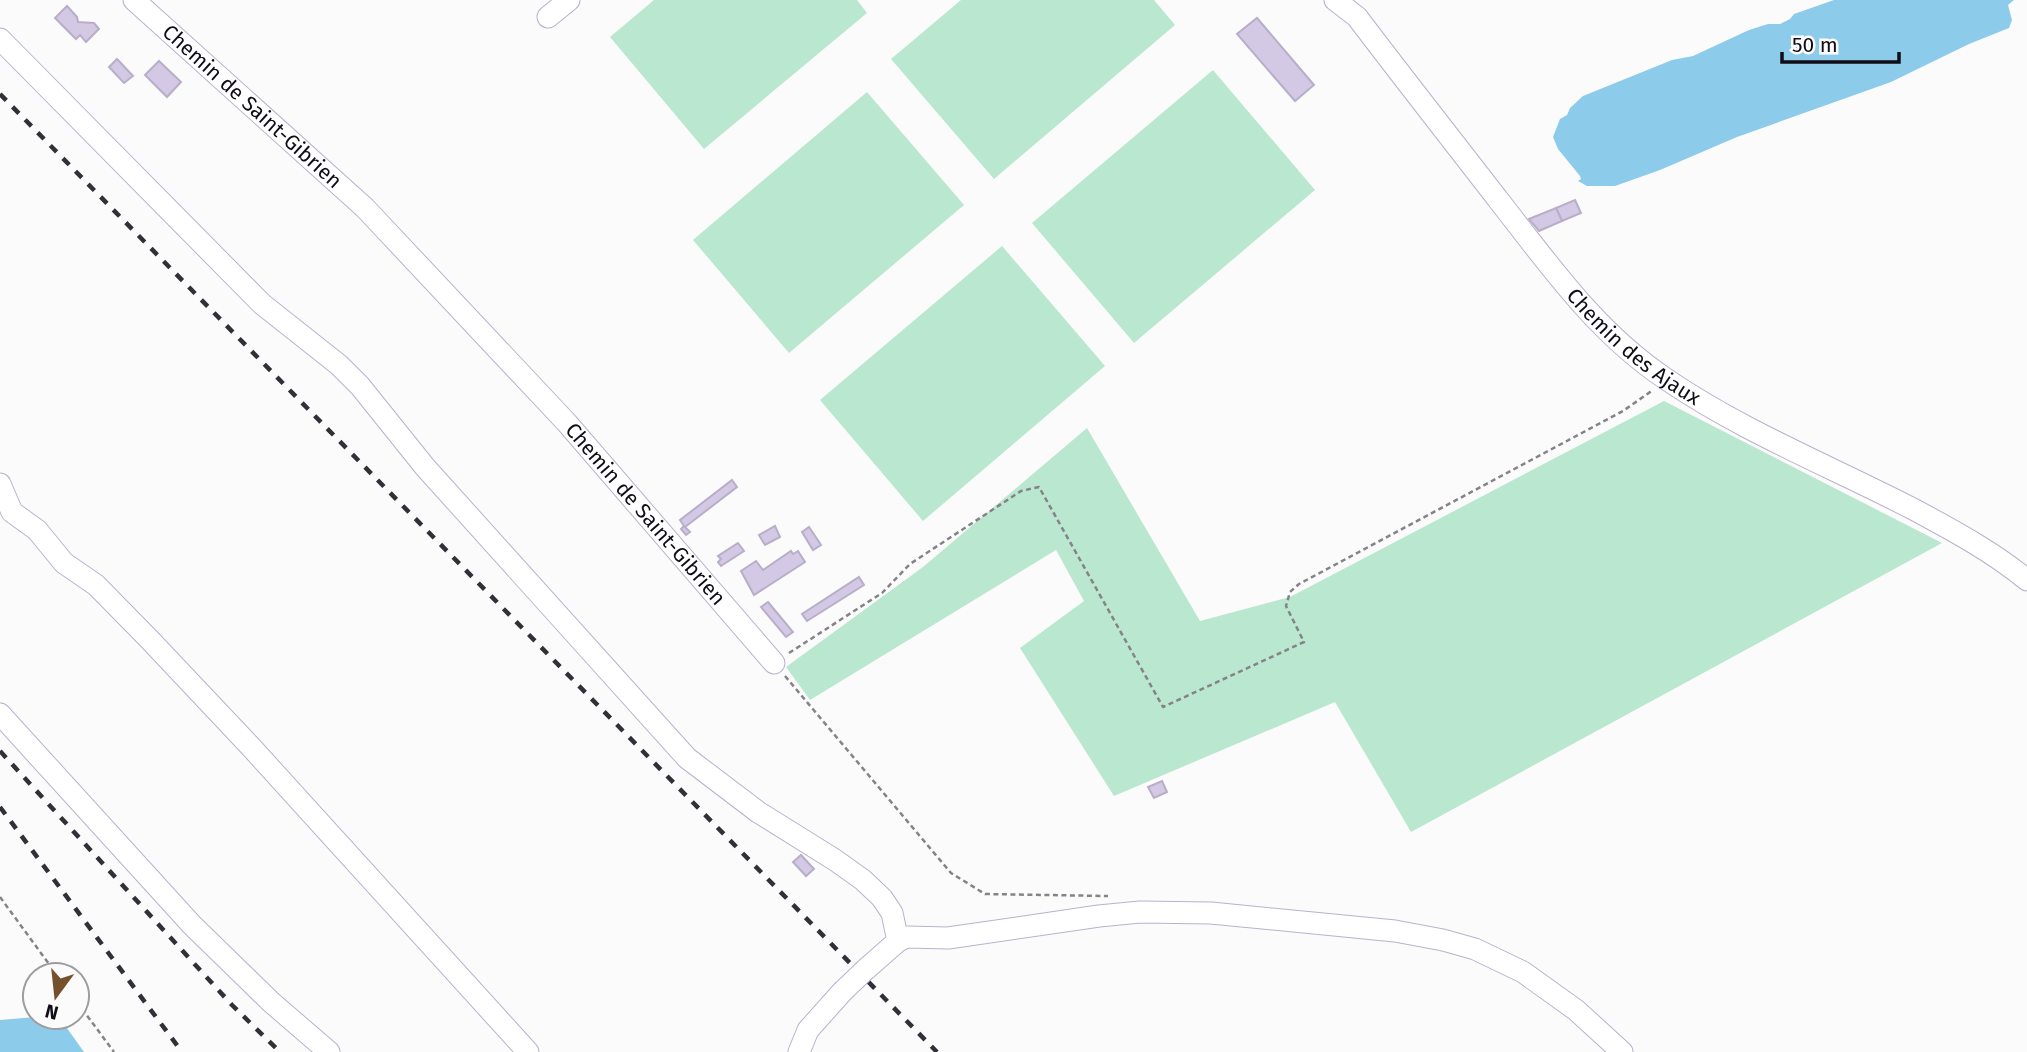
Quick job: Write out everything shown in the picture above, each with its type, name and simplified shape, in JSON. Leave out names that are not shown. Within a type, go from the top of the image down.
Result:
[{"type":"street","name":"Chemin de Saint-Gibrien","points":[[134,0],[375,218],[567,423],[774,663]]},
{"type":"street","points":[[548,17],[569,0]]},
{"type":"street","name":"Chemin des Ajaux","points":[[1335,0],[1357,17],[1560,279],[1598,324],[1668,381],[1746,425],[1941,524],[2001,560],[2027,580]]},
{"type":"street","points":[[0,39],[262,304],[339,365],[360,386],[425,467],[687,758],[758,812],[863,880],[882,898],[892,913],[898,941]]},
{"type":"street","points":[[0,484],[12,512],[37,530],[64,563],[96,585],[150,640],[528,1052]]},
{"type":"street","points":[[0,714],[192,925],[271,1002],[329,1052]]},
{"type":"street","points":[[799,1052],[808,1030],[842,992],[898,941],[907,937],[948,938],[1140,912],[1211,913],[1395,931],[1475,949],[1523,972],[1576,1010],[1622,1052]]},
{"type":"path","points":[[1114,896],[985,894],[950,873],[774,663],[882,593],[910,564],[1009,498],[1021,491],[1040,487],[1163,707],[1304,642],[1286,606],[1290,592],[1299,584],[1623,411],[1668,381]]},
{"type":"path","points":[[0,897],[47,961]]},
{"type":"path","points":[[91,1021],[114,1052]]},
{"type":"green space","points":[[654,0],[857,0],[867,13],[704,149],[610,37]]},
{"type":"green space","points":[[961,0],[1154,0],[1175,25],[994,179],[891,59]]},
{"type":"green space","points":[[1213,70],[1315,190],[1134,343],[1032,223]]},
{"type":"green space","points":[[867,92],[964,205],[789,353],[693,240]]},
{"type":"green space","points":[[1002,246],[1105,366],[923,521],[820,400]]},
{"type":"green space","points":[[1664,401],[1942,543],[1411,832],[1335,702],[1114,796],[1020,648],[1084,601],[1056,550],[810,700],[786,667],[923,567],[1087,428],[1200,621],[1290,597]]},
{"type":"water","points":[[1834,0],[2014,0],[2008,5],[2012,20],[2009,28],[1891,82],[1737,137],[1615,186],[1587,186],[1578,181],[1580,176],[1558,149],[1553,137],[1560,119],[1567,115],[1570,108],[1583,96],[1672,60],[1693,56],[1749,30],[1768,24],[1780,24],[1794,14]]},
{"type":"water","points":[[21,1018],[21,1031],[69,1031],[84,1052],[0,1052],[0,1020]]},
{"type":"building","points":[[67,6],[78,22],[94,23],[99,29],[86,42],[80,35],[76,39],[55,18]]},
{"type":"building","points":[[1257,18],[1314,85],[1295,101],[1237,34]]},
{"type":"building","points":[[117,59],[133,76],[124,83],[109,67]]},
{"type":"building","points":[[159,61],[181,82],[167,97],[145,75]]},
{"type":"building","points":[[1575,200],[1581,213],[1562,221],[1556,208]]},
{"type":"building","points":[[1556,208],[1562,221],[1539,231],[1529,219]]},
{"type":"building","points":[[732,480],[737,487],[685,527],[690,532],[686,535],[681,529],[684,526],[680,520]]},
{"type":"building","points":[[775,526],[780,537],[765,545],[759,535]]},
{"type":"building","points":[[809,527],[821,545],[813,550],[802,532]]},
{"type":"building","points":[[738,543],[744,551],[721,566],[718,556]]},
{"type":"building","points":[[791,551],[793,554],[798,551],[805,562],[754,595],[741,571],[756,561],[763,570]]},
{"type":"building","points":[[859,577],[864,585],[807,621],[802,614]]},
{"type":"building","points":[[768,602],[793,632],[786,637],[761,607]]},
{"type":"building","points":[[1162,781],[1167,792],[1154,798],[1148,787]]},
{"type":"building","points":[[801,855],[814,869],[806,876],[793,862]]},
{"type":"railway","points":[[0,94],[937,1052]]},
{"type":"railway","points":[[0,751],[232,1005],[280,1052]]},
{"type":"railway","points":[[0,807],[182,1052]]}]
